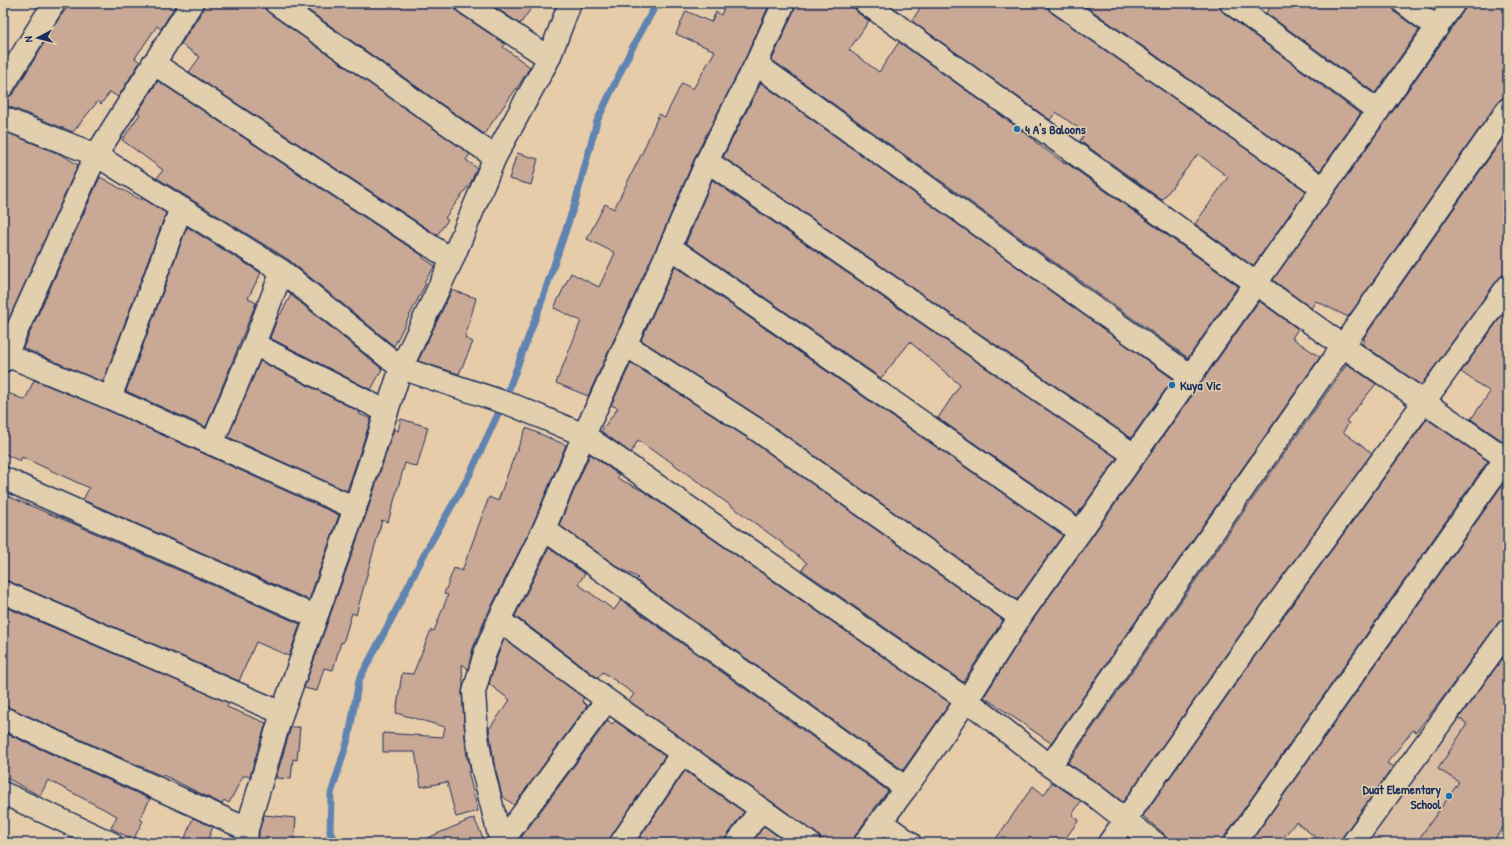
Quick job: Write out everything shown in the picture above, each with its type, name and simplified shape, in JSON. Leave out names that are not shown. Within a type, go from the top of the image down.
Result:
[{"type":"street","points":[[3,86],[54,3]]},
{"type":"street","points":[[192,3],[96,155],[4,358],[110,398],[355,508]]},
{"type":"street","points":[[276,3],[495,157]]},
{"type":"street","points":[[466,3],[549,58]]},
{"type":"street","points":[[3,718],[247,836],[282,713],[355,508],[401,368],[452,260],[495,157],[549,58],[570,3]]},
{"type":"street","points":[[501,843],[482,766],[477,736],[474,692],[485,652],[499,620],[544,529],[584,435],[670,247],[707,161],[756,64],[784,3]]},
{"type":"street","points":[[866,3],[1342,346],[1507,458],[1235,843]]},
{"type":"street","points":[[1059,3],[1323,188]]},
{"type":"street","points":[[1231,3],[1378,111]]},
{"type":"street","points":[[1404,3],[1437,28]]},
{"type":"street","points":[[865,843],[906,788],[967,700],[1020,616],[1454,3]]},
{"type":"street","points":[[153,63],[452,260]]},
{"type":"street","points":[[756,64],[1190,376]]},
{"type":"street","points":[[1050,766],[1508,109]]},
{"type":"street","points":[[3,118],[96,155],[282,270],[401,368],[515,406],[584,435],[967,700],[1050,766],[1095,796],[1155,843]]},
{"type":"street","points":[[707,161],[1134,455]]},
{"type":"street","points":[[110,398],[181,208]]},
{"type":"street","points":[[670,247],[1080,532]]},
{"type":"street","points":[[212,444],[254,344],[282,270]]},
{"type":"street","points":[[1109,843],[1252,639],[1508,286]]},
{"type":"street","points":[[254,344],[387,412]]},
{"type":"street","points":[[626,345],[756,429],[1020,616]]},
{"type":"street","points":[[3,478],[316,617]]},
{"type":"street","points":[[544,529],[906,788]]},
{"type":"street","points":[[3,592],[282,713]]},
{"type":"street","points":[[499,620],[607,700],[809,843]]},
{"type":"street","points":[[1353,843],[1508,630]]},
{"type":"street","points":[[501,843],[607,700]]},
{"type":"street","points":[[621,843],[682,753]]},
{"type":"street","points":[[3,793],[111,843]]},
{"type":"street","points":[[737,843],[761,809]]},
{"type":"street","points":[[880,821],[910,843]]},
{"type":"shaded area","points":[[1508,641],[1508,843],[1366,843]]},
{"type":"building","points":[[71,3],[177,3],[161,29],[157,26],[135,58],[140,62],[118,97],[110,92],[101,104],[98,101],[73,132],[8,106],[3,106],[3,98],[9,97],[14,93],[59,18]]},
{"type":"building","points":[[204,3],[264,3],[265,9],[269,13],[470,154],[466,160],[477,168],[471,182],[445,218],[448,220],[437,235],[189,72],[200,57],[181,44],[203,10]]},
{"type":"building","points":[[298,3],[454,3],[455,9],[459,13],[505,44],[503,47],[530,67],[484,134]]},
{"type":"building","points":[[489,3],[535,3],[520,24]]},
{"type":"building","points":[[726,3],[770,3],[745,59],[696,155],[659,242],[588,396],[556,383],[581,321],[554,308],[571,273],[599,287],[615,253],[587,239],[605,204],[614,209],[643,151],[659,114],[665,117],[682,83],[693,89],[715,51],[676,34],[686,11],[711,22],[716,12],[721,15]]},
{"type":"building","points":[[796,3],[854,3],[858,13],[869,21],[849,50],[879,72],[899,42],[1035,140],[1034,141],[1064,163],[1065,162],[1238,286],[1188,358],[772,60]]},
{"type":"building","points":[[923,3],[1047,3],[1048,9],[1052,13],[1306,191],[1253,266],[1195,224],[1228,177],[1198,154],[1162,200],[1080,141],[1085,133],[1056,112],[1050,120],[912,21]]},
{"type":"building","points":[[1081,3],[1219,3],[1220,8],[1224,13],[1360,114],[1320,171]]},
{"type":"building","points":[[1272,3],[1392,3],[1396,13],[1419,30],[1375,93],[1266,13]]},
{"type":"building","points":[[1466,3],[1508,3],[1508,97],[1502,98],[1498,102],[1348,317],[1316,301],[1311,308],[1273,280],[1447,35],[1464,10]]},
{"type":"building","points":[[158,81],[423,256],[422,257],[435,266],[424,282],[426,283],[394,346],[289,260],[157,178],[163,170],[122,140],[140,114],[138,112]]},
{"type":"building","points":[[761,83],[1173,379],[1131,438],[723,157]]},
{"type":"building","points":[[3,131],[64,156],[78,165],[8,321],[3,319]]},
{"type":"building","points":[[1508,131],[1508,274],[1503,275],[1498,279],[1421,385],[1362,344],[1365,340],[1363,339]]},
{"type":"building","points":[[517,153],[538,159],[531,185],[509,179]]},
{"type":"building","points":[[100,177],[141,200],[142,198],[166,213],[103,382],[23,348]]},
{"type":"building","points":[[712,180],[1117,458],[1077,515],[938,418],[960,385],[910,342],[881,378],[686,243]]},
{"type":"building","points":[[187,227],[261,273],[248,298],[256,303],[206,427],[126,391]]},
{"type":"building","points":[[675,266],[1063,535],[1017,600],[763,419],[641,340]]},
{"type":"building","points":[[452,290],[476,298],[465,338],[473,342],[459,374],[418,361]]},
{"type":"building","points":[[291,295],[382,369],[371,390],[270,338],[279,314],[280,315]]},
{"type":"building","points":[[1259,301],[1298,329],[1292,338],[1320,357],[1051,743],[984,697],[1030,624]]},
{"type":"building","points":[[1508,307],[1508,436],[1504,442],[1471,419],[1490,392],[1461,372]]},
{"type":"building","points":[[260,361],[371,419],[347,491],[228,437]]},
{"type":"building","points":[[631,363],[749,439],[1003,620],[963,682],[802,570],[807,563],[785,545],[657,452],[656,453],[638,440],[631,453],[601,431],[618,408],[611,405]]},
{"type":"building","points":[[1347,364],[1376,384],[1346,421],[1349,423],[1343,432],[1372,453],[1242,632],[1123,802],[1068,763]]},
{"type":"building","points":[[34,380],[105,409],[339,515],[309,600],[83,500],[89,488],[22,457],[20,461],[3,453],[3,404],[8,393],[25,400]]},
{"type":"building","points":[[401,419],[428,427],[417,467],[405,463],[388,522],[382,520],[356,615],[352,613],[343,643],[341,642],[333,670],[324,668],[317,691],[304,688],[367,512],[394,429],[398,431]]},
{"type":"building","points":[[1427,419],[1488,461],[1225,836],[1223,843],[1167,843],[1163,833],[1143,816],[1262,646]]},
{"type":"building","points":[[526,428],[566,445],[533,524],[487,615],[473,648],[468,669],[462,664],[465,737],[467,759],[468,758],[471,773],[468,771],[478,811],[456,817],[447,782],[421,787],[415,752],[383,752],[383,733],[443,737],[445,727],[396,713],[402,673],[413,674],[431,630],[434,631],[448,595],[444,594],[454,568],[462,571],[489,497],[498,501]]},
{"type":"building","points":[[590,454],[619,475],[617,478],[643,491],[950,703],[903,770],[636,580],[638,578],[618,567],[559,525]]},
{"type":"building","points":[[1508,477],[1508,618],[1503,619],[1498,623],[1439,703],[1416,732],[1413,730],[1387,763],[1393,767],[1343,836],[1341,843],[1323,843],[1296,822],[1279,843],[1250,843]]},
{"type":"building","points":[[7,496],[72,523],[300,624],[289,656],[256,642],[239,681],[3,580],[3,507]]},
{"type":"building","points":[[549,548],[585,574],[578,584],[614,610],[621,600],[888,791],[870,814],[852,843],[827,843],[816,833],[629,701],[634,694],[603,672],[598,678],[515,616]]},
{"type":"building","points":[[3,606],[229,703],[227,707],[266,723],[250,776],[243,776],[229,803],[224,800],[222,804],[163,775],[162,776],[3,706]]},
{"type":"building","points":[[504,639],[584,698],[582,701],[587,706],[514,805],[502,796],[494,763],[489,729],[510,700],[489,684]]},
{"type":"building","points":[[1508,651],[1508,820],[1492,843],[1416,843],[1459,782],[1438,769],[1467,724],[1459,718]]},
{"type":"building","points":[[608,720],[612,724],[615,721],[665,756],[611,836],[609,843],[517,843]]},
{"type":"building","points":[[291,727],[300,727],[297,760],[293,759],[291,779],[276,778]]},
{"type":"building","points":[[3,732],[150,799],[140,819],[143,821],[133,840],[111,828],[117,816],[48,780],[40,796],[3,776]]},
{"type":"building","points":[[685,771],[744,812],[727,836],[725,843],[636,843]]},
{"type":"building","points":[[1052,782],[1081,801],[1072,815],[1079,820],[1062,843],[993,843],[1033,786],[1044,795]]},
{"type":"building","points":[[264,815],[296,818],[294,843],[259,843],[259,831]]},
{"type":"building","points":[[193,818],[213,827],[206,843],[197,843],[185,838]]},
{"type":"building","points":[[474,818],[483,838],[470,843],[416,843]]},
{"type":"building","points":[[764,826],[787,843],[752,843]]},
{"type":"waterway","points":[[338,843],[330,833],[331,794],[349,736],[359,680],[427,549],[469,476],[505,399],[540,306],[575,203],[597,121],[631,50],[657,3]]},
{"type":"place","name":"4 A's Baloons","points":[[1017,129]]},
{"type":"place","name":"Kuya Vic","points":[[1172,385]]},
{"type":"place","name":"Duat Elementary School","points":[[1449,796]]}]
